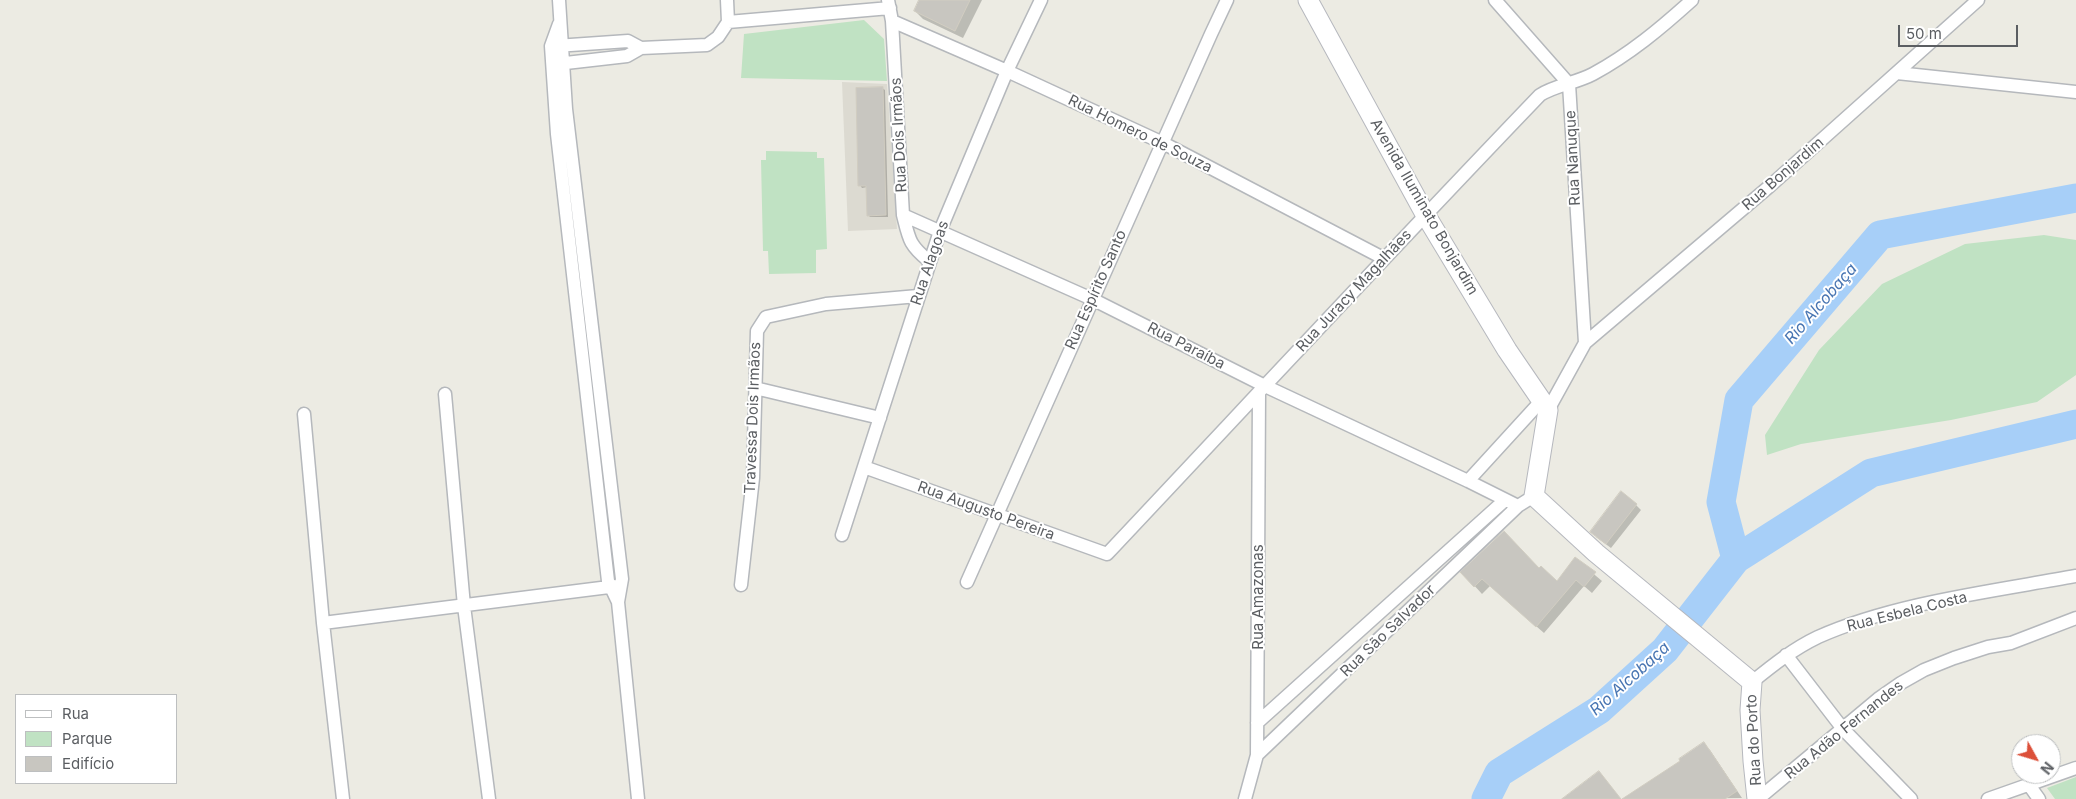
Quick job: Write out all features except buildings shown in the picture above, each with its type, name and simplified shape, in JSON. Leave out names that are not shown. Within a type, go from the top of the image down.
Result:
[{"type":"street","points":[[559,0],[561,19],[557,46],[558,64],[573,216],[590,429],[616,586],[638,799]]},
{"type":"street","points":[[558,64],[630,55],[641,48],[707,45],[718,37],[728,22],[727,0]]},
{"type":"street","name":"Rua Alagoas","points":[[842,535],[940,231],[1007,72],[1041,0]]},
{"type":"street","name":"Rua Espírito Santo","points":[[967,582],[996,513],[1227,0]]},
{"type":"street","name":"Avenida Iluminato Bonjardim","points":[[1308,0],[1425,214],[1507,350],[1545,405]]},
{"type":"street","points":[[1495,0],[1569,84]]},
{"type":"street","name":"Rua Juracy Magalhães","points":[[1107,554],[1425,214],[1540,95],[1550,89],[1569,84],[1618,60],[1654,34],[1692,0]]},
{"type":"street","name":"Rua Bonjardim","points":[[1584,343],[1696,250],[1978,0]]},
{"type":"street","points":[[728,22],[889,4]]},
{"type":"street","name":"Rua Dois Irmãos","points":[[889,4],[892,22],[903,215],[908,238],[914,250],[929,261]]},
{"type":"street","name":"Rua Homero de Souza","points":[[892,22],[1163,143],[1384,258]]},
{"type":"street","points":[[557,46],[628,41],[641,48]]},
{"type":"street","points":[[1897,73],[2076,92]]},
{"type":"street","name":"Rua Nanuque","points":[[1569,84],[1584,343]]},
{"type":"street","name":"Rua Paraíba","points":[[903,215],[1092,299],[1262,390],[1468,481],[1505,500],[1526,501]]},
{"type":"street","points":[[573,216],[604,426],[616,586]]},
{"type":"street","name":"Travessa Dois Irmãos","points":[[740,585],[753,478],[757,331],[760,324],[766,317],[853,300],[918,296]]},
{"type":"street","points":[[1468,481],[1545,405],[1584,343]]},
{"type":"street","points":[[755,388],[880,418]]},
{"type":"street","name":"Rua Amazonas","points":[[1245,799],[1257,755],[1262,390]]},
{"type":"street","points":[[445,394],[464,606],[489,799]]},
{"type":"street","points":[[1545,405],[1526,501],[1596,553],[1752,682]]},
{"type":"street","points":[[304,414],[323,623],[343,799]]},
{"type":"street","points":[[590,429],[604,426]]},
{"type":"street","name":"Rua Augusto Pereira","points":[[864,467],[1107,554]]},
{"type":"street","name":"Rua São Salvador","points":[[1257,723],[1505,500]]},
{"type":"street","name":"Rua São Salvador","points":[[1257,755],[1526,501]]},
{"type":"street","name":"Rua Esbela Costa","points":[[1752,682],[1786,655],[1818,637],[1866,619],[1934,603],[2076,576]]},
{"type":"street","points":[[323,623],[616,586]]},
{"type":"street","name":"Rua Adão Fernandes","points":[[1758,799],[1844,730],[1878,699],[1901,683],[1924,670],[1988,647],[2011,643],[2076,618]]},
{"type":"street","points":[[1786,655],[1844,730],[1911,799]]},
{"type":"street","name":"Rua do Porto","points":[[1752,682],[1750,710],[1753,761],[1758,799]]},
{"type":"street","points":[[1988,799],[2076,768]]},
{"type":"street","points":[[2029,785],[2039,799]]},
{"type":"shaded area","points":[[842,82],[887,84],[897,229],[848,231]]},
{"type":"green space","points":[[864,20],[884,39],[887,81],[741,78],[744,34]]},
{"type":"green space","points":[[766,151],[817,152],[817,158],[824,158],[827,249],[816,250],[816,273],[769,274],[768,251],[763,251],[761,160],[766,160]]},
{"type":"green space","points":[[2044,235],[2076,240],[2076,375],[2037,402],[1951,420],[1801,444],[1767,455],[1765,435],[1819,350],[1882,284],[1965,244]]},
{"type":"green space","points":[[2076,777],[2076,799],[2055,799],[2047,788]]},
{"type":"waterway","name":"Rio Alcobaça","points":[[1486,799],[1499,773],[1599,710],[1665,650],[1736,559],[1721,502],[1739,400],[1880,235],[2076,198]]},
{"type":"waterway","name":"Rio Alcobaça","points":[[1736,559],[1871,473],[2076,424]]}]
